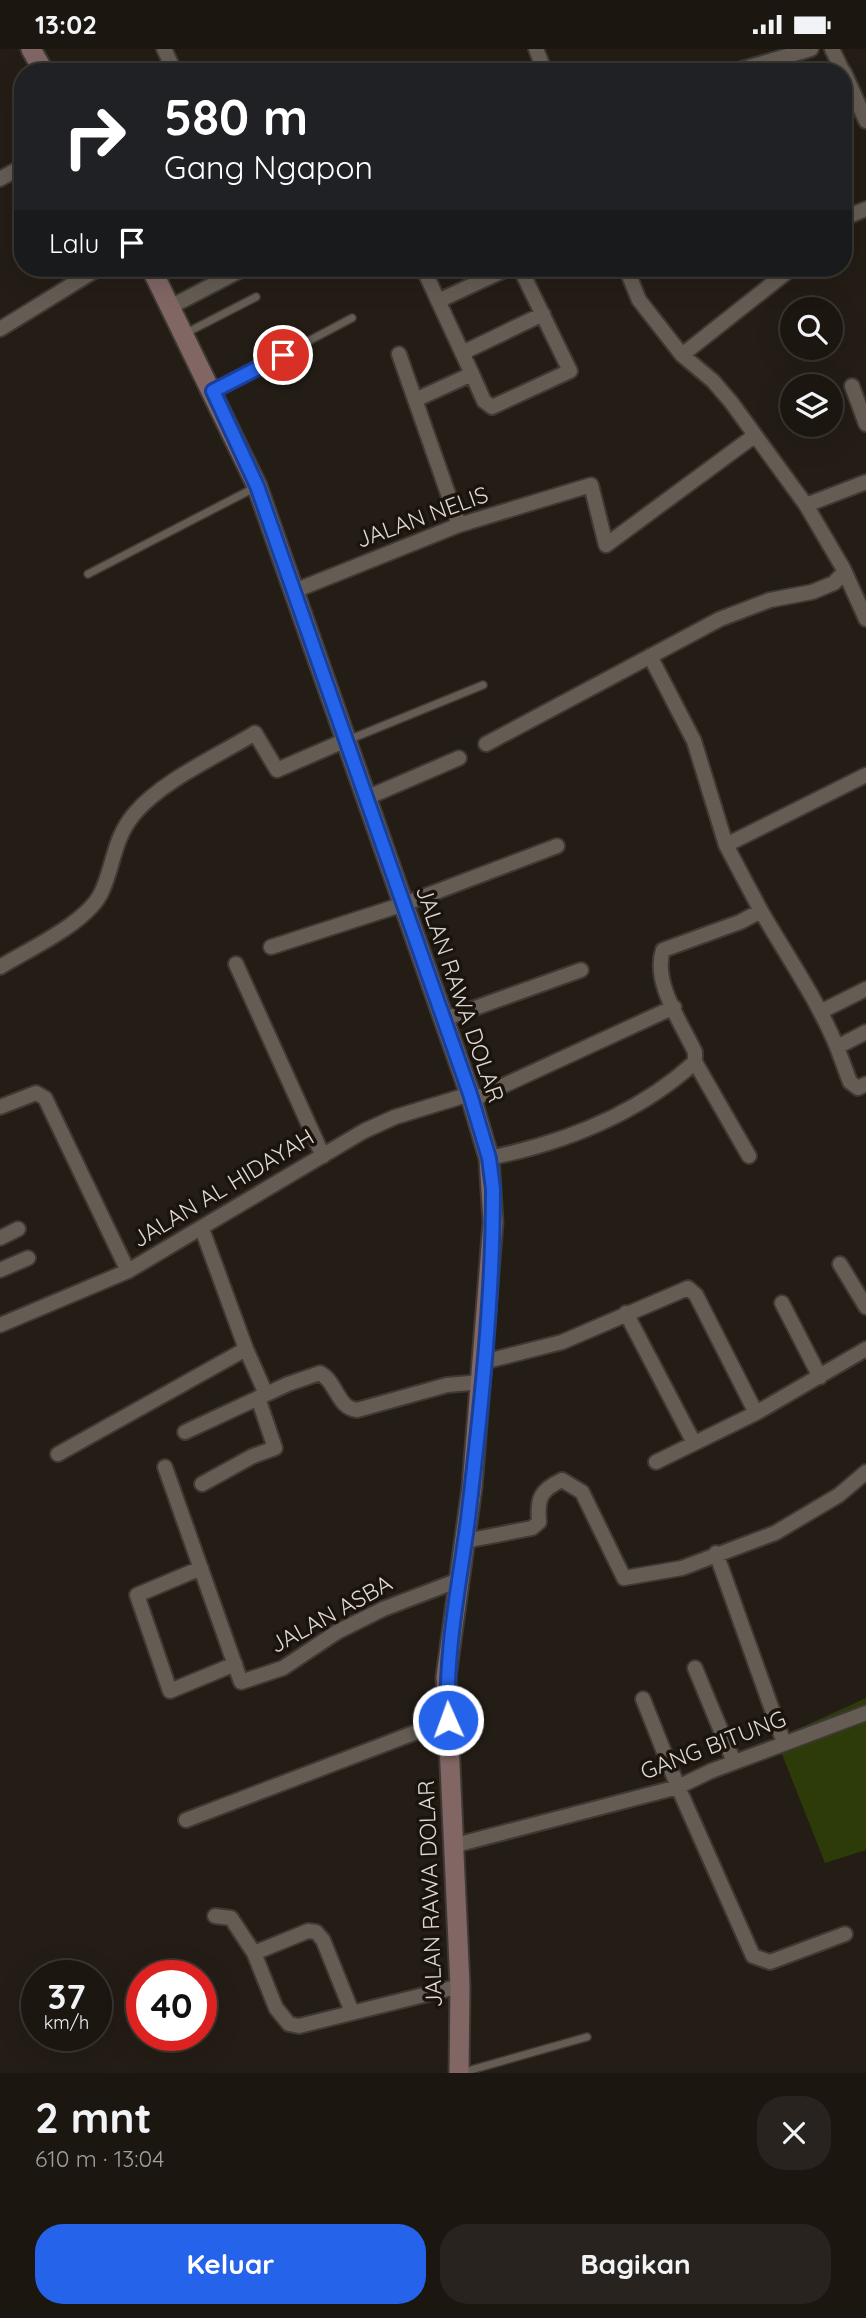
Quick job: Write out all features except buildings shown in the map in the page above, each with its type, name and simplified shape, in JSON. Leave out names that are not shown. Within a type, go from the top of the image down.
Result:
[{"type":"street","points":[[763,63],[811,49]]},
{"type":"street","points":[[852,103],[866,121]]},
{"type":"street","points":[[0,329],[84,277]]},
{"type":"street","name":"JALAN RAWA DOLAR","points":[[156,277],[186,334],[257,486],[471,1097],[489,1158],[493,1222],[482,1383],[465,1541],[446,1677],[460,1986],[459,2073]]},
{"type":"street","points":[[172,306],[228,277]]},
{"type":"street","points":[[427,277],[484,401],[492,407],[568,373],[571,369],[524,277]]},
{"type":"street","points":[[438,301],[490,277]]},
{"type":"street","points":[[630,277],[639,300],[682,355],[713,381],[806,505],[844,572],[866,619]]},
{"type":"street","points":[[682,355],[781,277]]},
{"type":"street","points":[[462,353],[543,314]]},
{"type":"street","points":[[399,354],[459,525]]},
{"type":"street","points":[[415,400],[472,374]]},
{"type":"street","points":[[852,387],[866,421]]},
{"type":"street","name":"JALAN NELIS","points":[[294,591],[459,525],[591,485],[606,545],[754,436]]},
{"type":"street","points":[[806,505],[866,482]]},
{"type":"street","points":[[486,744],[720,619],[770,600],[812,592],[834,583],[844,572]]},
{"type":"street","points":[[650,656],[694,741],[726,845],[796,972],[822,1011],[853,1085],[860,1088],[866,1084]]},
{"type":"street","points":[[0,967],[84,915],[96,904],[103,890],[116,841],[149,798],[255,733],[277,770],[346,740]]},
{"type":"street","points":[[366,798],[459,758]]},
{"type":"street","points":[[726,845],[866,775]]},
{"type":"street","points":[[271,947],[404,904],[557,846]]},
{"type":"street","points":[[749,1156],[695,1062],[695,1052],[674,1007],[659,963],[666,946],[740,922],[761,911]]},
{"type":"street","points":[[236,964],[323,1156]]},
{"type":"street","points":[[444,1019],[582,970]]},
{"type":"street","points":[[822,1011],[866,989]]},
{"type":"street","name":"JALAN AL HIDAYAH","points":[[0,1325],[128,1271],[323,1156],[395,1117],[471,1097],[674,1007]]},
{"type":"street","points":[[837,1047],[866,1032]]},
{"type":"street","points":[[489,1158],[543,1147],[598,1125],[673,1081],[695,1062]]},
{"type":"street","points":[[0,1107],[28,1094],[36,1093],[45,1098],[128,1271]]},
{"type":"street","points":[[0,1238],[18,1229]]},
{"type":"street","points":[[202,1229],[262,1396],[275,1448],[253,1456],[202,1484]]},
{"type":"street","points":[[0,1270],[28,1258]]},
{"type":"street","points":[[840,1264],[866,1307]]},
{"type":"street","points":[[483,1362],[562,1342],[691,1288],[756,1413]]},
{"type":"street","points":[[782,1303],[820,1377]]},
{"type":"street","points":[[626,1313],[693,1441]]},
{"type":"street","points":[[58,1454],[246,1349]]},
{"type":"street","points":[[656,1462],[693,1441],[756,1413],[866,1349]]},
{"type":"street","points":[[185,1432],[262,1396],[320,1373],[328,1377],[344,1404],[357,1410],[447,1385],[482,1383]]},
{"type":"street","points":[[165,1467],[201,1568],[235,1664],[170,1691],[137,1595],[201,1568]]},
{"type":"street","points":[[465,1541],[532,1528],[539,1522],[537,1502],[540,1495],[550,1485],[562,1480],[582,1492],[624,1578],[682,1568],[775,1533],[839,1495],[866,1472]]},
{"type":"street","points":[[716,1553],[783,1743]]},
{"type":"street","name":"JALAN ASBA","points":[[235,1664],[241,1682],[265,1672],[269,1674],[283,1668],[337,1632],[383,1609],[459,1580]]},
{"type":"street","points":[[695,1668],[734,1762]]},
{"type":"street","points":[[643,1699],[678,1787],[753,1955],[770,1962],[845,1934]]},
{"type":"street","name":"GANG BITUNG","points":[[452,1846],[678,1787],[734,1762],[866,1713]]},
{"type":"street","points":[[186,1820],[448,1720]]},
{"type":"street","points":[[215,1916],[231,1918],[254,1953],[276,2008],[289,2024],[299,2026],[460,1986]]},
{"type":"street","points":[[254,1953],[308,1931],[316,1932],[323,1940],[352,2012]]},
{"type":"lane","points":[[186,334],[256,297]]},
{"type":"lane","points":[[213,391],[352,318]]},
{"type":"lane","points":[[88,574],[257,486]]},
{"type":"lane","points":[[346,740],[483,685]]},
{"type":"lane","points":[[459,2073],[587,2037]]},
{"type":"green space","points":[[866,1698],[866,1850],[825,1863],[776,1739]]},
{"type":"route","points":[[283,355],[213,391],[257,486],[328,688],[470,1094],[489,1158],[493,1189],[490,1281],[472,1487],[446,1677],[448,1720]]}]
